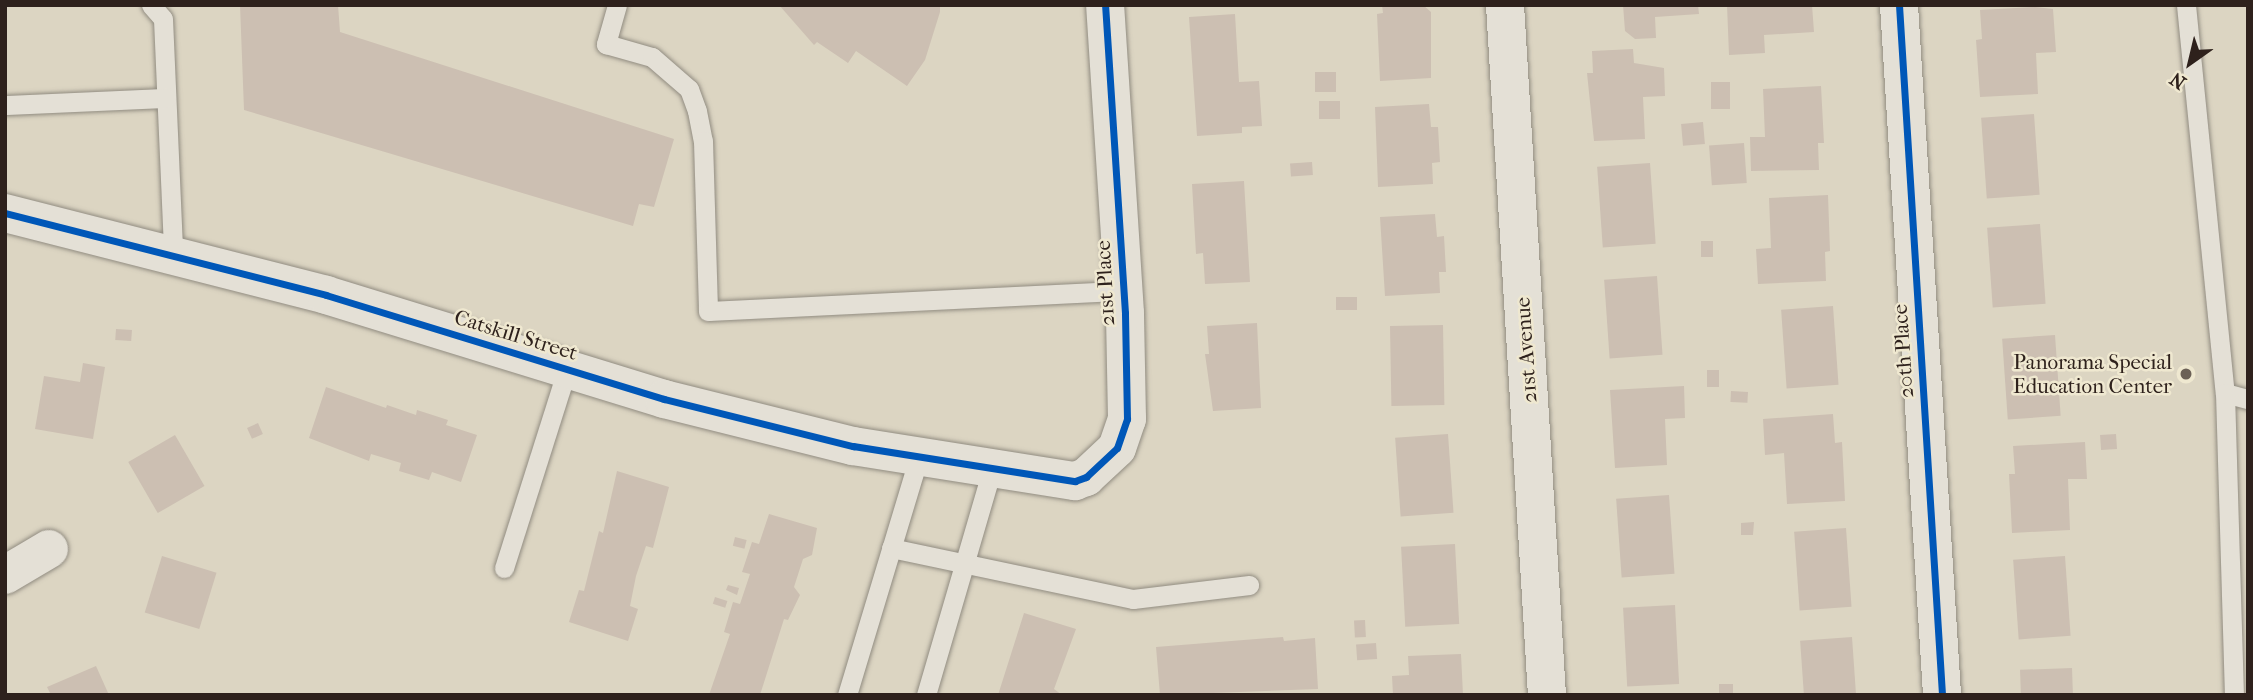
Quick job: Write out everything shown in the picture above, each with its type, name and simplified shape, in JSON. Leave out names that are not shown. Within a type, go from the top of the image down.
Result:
[{"type":"street","name":"21st Place","points":[[1006,471],[1075,481],[1096,469],[1117,448],[1127,419],[1124,291],[1105,5]]},
{"type":"street","name":"21st Avenue","points":[[1504,5],[1547,695]]},
{"type":"street","name":"20th Place","points":[[1899,5],[1942,695]]},
{"type":"street","name":"Catskill Street","points":[[5,213],[173,252],[664,399],[853,446],[1006,471]]},
{"type":"street","points":[[5,575],[49,549]]},
{"type":"lane","points":[[151,5],[163,19],[173,252]]},
{"type":"lane","points":[[617,5],[606,44],[652,57],[689,89],[697,111],[703,141],[708,311],[1124,291]]},
{"type":"lane","points":[[2186,5],[2225,393],[2239,579],[2234,695]]},
{"type":"lane","points":[[5,105],[166,98]]},
{"type":"lane","points":[[504,568],[567,369]]},
{"type":"lane","points":[[2225,393],[2248,400]]},
{"type":"lane","points":[[847,695],[919,457]]},
{"type":"lane","points":[[926,695],[964,564],[1006,471]]},
{"type":"lane","points":[[891,548],[1133,599],[1249,585]]},
{"type":"building","points":[[240,5],[338,5],[340,32],[674,139],[654,207],[639,204],[633,226],[244,110]]},
{"type":"building","points":[[779,5],[940,5],[940,12],[925,60],[907,86],[856,51],[848,63],[817,42],[814,45]]},
{"type":"building","points":[[1382,5],[1423,5],[1431,12],[1431,78],[1380,81],[1377,14],[1383,13]]},
{"type":"building","points":[[1623,5],[1698,5],[1699,14],[1655,17],[1656,38],[1635,39],[1625,31]]},
{"type":"building","points":[[1727,5],[1812,5],[1814,32],[1764,35],[1765,53],[1729,55]]},
{"type":"building","points":[[2035,7],[2053,9],[2056,52],[2036,53],[2038,94],[1980,97],[1976,40],[1982,39],[1980,10]]},
{"type":"building","points":[[1235,14],[1239,82],[1259,81],[1262,126],[1242,127],[1242,133],[1197,136],[1189,17]]},
{"type":"building","points":[[1633,49],[1634,63],[1664,68],[1665,96],[1643,97],[1645,139],[1594,141],[1587,73],[1593,73],[1592,51]]},
{"type":"building","points":[[1315,72],[1336,72],[1336,92],[1315,92]]},
{"type":"building","points":[[1711,82],[1730,82],[1730,109],[1711,109]]},
{"type":"building","points":[[1821,86],[1824,143],[1818,143],[1819,170],[1751,171],[1750,137],[1765,137],[1763,89]]},
{"type":"building","points":[[1319,101],[1340,101],[1340,119],[1319,119]]},
{"type":"building","points":[[1429,104],[1431,127],[1438,127],[1440,162],[1432,163],[1433,184],[1378,187],[1375,107]]},
{"type":"building","points":[[2034,114],[2040,195],[1987,198],[1981,118]]},
{"type":"building","points":[[1703,122],[1705,144],[1683,146],[1681,124]]},
{"type":"building","points":[[1744,143],[1747,183],[1712,185],[1709,145]]},
{"type":"building","points":[[1312,162],[1313,175],[1291,177],[1290,164]]},
{"type":"building","points":[[1650,163],[1656,244],[1603,247],[1597,167]]},
{"type":"building","points":[[1244,181],[1250,282],[1205,284],[1203,253],[1196,254],[1192,184]]},
{"type":"building","points":[[1828,195],[1830,251],[1825,252],[1826,281],[1758,284],[1756,249],[1771,248],[1769,198]]},
{"type":"building","points":[[1435,214],[1437,237],[1444,236],[1446,272],[1439,272],[1440,293],[1385,296],[1380,217]]},
{"type":"building","points":[[2040,224],[2046,304],[1993,308],[1987,228]]},
{"type":"building","points":[[1701,241],[1713,241],[1713,257],[1701,257]]},
{"type":"building","points":[[1657,276],[1663,355],[1610,359],[1604,280]]},
{"type":"building","points":[[1336,297],[1357,297],[1357,310],[1336,310]]},
{"type":"building","points":[[1833,306],[1839,385],[1787,388],[1781,310]]},
{"type":"building","points":[[1257,323],[1261,408],[1213,411],[1205,354],[1209,354],[1207,326]]},
{"type":"building","points":[[1443,325],[1444,405],[1391,406],[1390,326]]},
{"type":"building","points":[[116,329],[132,330],[131,341],[115,340]]},
{"type":"building","points":[[2055,335],[2061,416],[2008,419],[2002,339]]},
{"type":"building","points":[[83,363],[105,367],[93,439],[35,429],[44,376],[80,382]]},
{"type":"building","points":[[1707,370],[1719,370],[1719,387],[1707,387]]},
{"type":"building","points":[[1684,386],[1685,418],[1665,419],[1667,465],[1615,468],[1610,390]]},
{"type":"building","points":[[326,387],[386,408],[387,405],[416,415],[417,410],[448,420],[446,425],[477,435],[461,482],[432,472],[429,480],[399,471],[401,463],[371,454],[369,461],[309,438]]},
{"type":"building","points":[[1731,391],[1748,392],[1747,403],[1730,402]]},
{"type":"building","points":[[1833,414],[1835,443],[1842,442],[1845,501],[1787,504],[1784,453],[1765,455],[1763,419]]},
{"type":"building","points":[[258,423],[263,434],[252,439],[247,428]]},
{"type":"building","points":[[1448,434],[1454,513],[1401,517],[1395,438]]},
{"type":"building","points":[[2116,434],[2117,449],[2101,450],[2100,435]]},
{"type":"building","points":[[175,435],[204,486],[158,513],[128,462]]},
{"type":"building","points":[[2085,442],[2087,479],[2068,479],[2070,530],[2012,533],[2009,474],[2015,474],[2013,446]]},
{"type":"building","points":[[617,471],[669,487],[653,548],[646,546],[636,576],[630,606],[638,609],[628,641],[569,622],[579,590],[584,591],[599,531],[603,533]]},
{"type":"building","points":[[1669,495],[1675,574],[1622,578],[1616,499]]},
{"type":"building","points":[[769,514],[817,528],[812,555],[803,559],[794,587],[800,595],[788,620],[784,619],[760,695],[709,695],[730,634],[724,632],[733,602],[740,604],[750,574],[742,572],[752,542],[759,544]]},
{"type":"building","points":[[1754,522],[1753,535],[1741,535],[1741,523]]},
{"type":"building","points":[[1846,528],[1852,607],[1800,610],[1794,532]]},
{"type":"building","points":[[735,537],[747,540],[744,549],[733,546]]},
{"type":"building","points":[[1455,544],[1459,624],[1405,627],[1401,547]]},
{"type":"building","points":[[162,556],[217,573],[199,629],[145,612]]},
{"type":"building","points":[[2065,556],[2071,636],[2019,639],[2013,560]]},
{"type":"building","points":[[728,585],[739,588],[737,595],[726,590]]},
{"type":"building","points":[[715,597],[727,601],[725,608],[713,604]]},
{"type":"building","points":[[1675,605],[1679,684],[1627,687],[1623,608]]},
{"type":"building","points":[[1024,613],[1076,629],[1054,689],[1062,695],[998,695]]},
{"type":"building","points":[[1365,620],[1366,637],[1355,638],[1354,621]]},
{"type":"building","points":[[1283,637],[1284,641],[1315,638],[1318,689],[1160,695],[1156,647]]},
{"type":"building","points":[[1852,637],[1856,695],[1804,695],[1800,641]]},
{"type":"building","points":[[1376,643],[1377,659],[1357,660],[1356,644]]},
{"type":"building","points":[[1461,654],[1463,695],[1393,695],[1392,676],[1409,675],[1408,656]]},
{"type":"building","points":[[96,666],[109,695],[51,695],[47,687]]},
{"type":"building","points":[[2072,668],[2073,695],[2021,695],[2020,670]]},
{"type":"building","points":[[1719,684],[1733,684],[1733,695],[1719,695]]},
{"type":"cycle path","points":[[5,213],[326,295],[664,399],[853,446],[1075,481],[1086,477],[1117,448],[1127,419],[1125,313],[1105,5]]},
{"type":"cycle path","points":[[1899,5],[1942,695]]},
{"type":"place","name":"Panorama Special Education Center","points":[[2186,374]]}]
